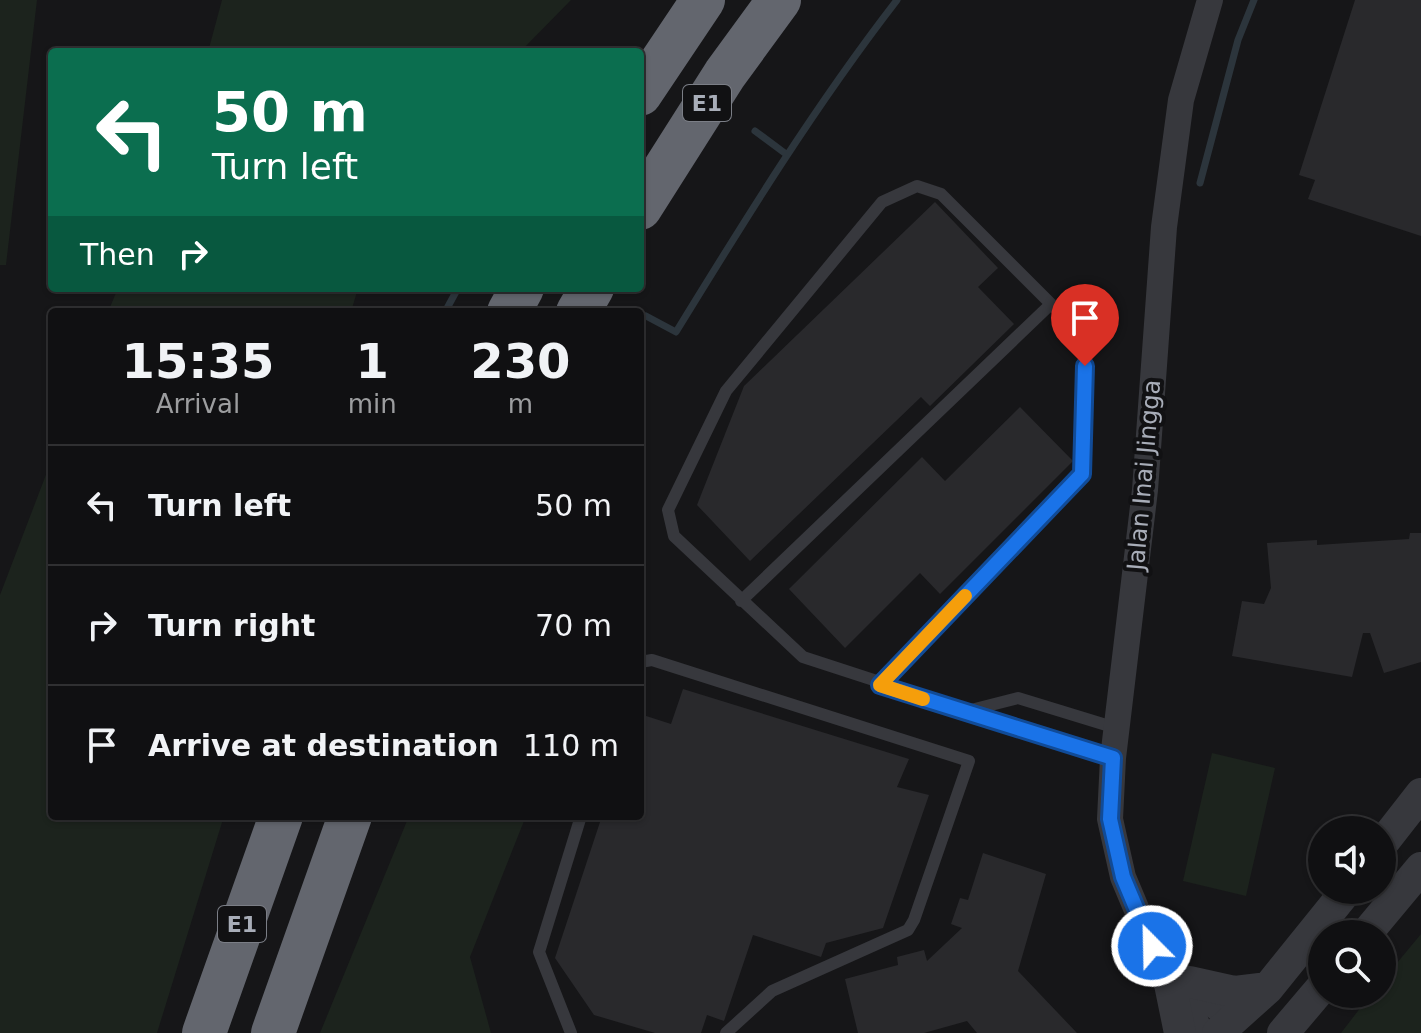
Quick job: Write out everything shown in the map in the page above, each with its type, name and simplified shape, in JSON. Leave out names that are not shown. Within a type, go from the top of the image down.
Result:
[{"type":"highway","name":"E1","points":[[644,88],[703,0]]},
{"type":"highway","name":"E1","points":[[644,202],[725,74],[779,0]]},
{"type":"highway","name":"E1","points":[[204,1033],[280,820]]},
{"type":"highway","points":[[273,1033],[349,820]]},
{"type":"street","name":"Jalan Inai Jingga","points":[[1210,0],[1181,100],[1166,213],[1145,490],[1116,728],[1110,819],[1123,877],[1152,946],[1180,983],[1230,1029]]},
{"type":"street","points":[[1396,826],[1421,794]]},
{"type":"street","points":[[1378,920],[1421,868]]},
{"type":"street","points":[[1230,1029],[1268,988],[1336,904]]},
{"type":"street","name":"Jalan Inai Jingga","points":[[1180,983],[1202,1033]]},
{"type":"street","points":[[1180,1033],[1180,983],[1235,992],[1268,988]]},
{"type":"street","points":[[1283,1033],[1308,1004]]},
{"type":"street","points":[[1301,1033],[1311,1008]]},
{"type":"lane","points":[[880,685],[1082,474],[1086,339],[941,194],[917,186],[882,202],[726,391],[668,510],[674,536],[803,657],[880,685],[1113,758]]},
{"type":"lane","points":[[741,601],[1051,304]]},
{"type":"lane","points":[[644,661],[652,660],[969,761],[908,930],[772,991],[726,1033]]},
{"type":"lane","points":[[964,712],[1018,698],[1116,728]]},
{"type":"lane","points":[[571,1033],[539,952],[580,820]]},
{"type":"shaded area","points":[[0,0],[37,0],[6,265],[0,265]]},
{"type":"shaded area","points":[[222,0],[571,0],[524,48],[209,48]]},
{"type":"shaded area","points":[[116,292],[357,292],[352,308],[110,308]]},
{"type":"shaded area","points":[[48,469],[48,820],[223,820],[157,1033],[0,1033],[0,595]]},
{"type":"shaded area","points":[[1212,753],[1275,768],[1246,896],[1183,881]]},
{"type":"shaded area","points":[[407,820],[524,820],[470,957],[491,1033],[320,1033]]},
{"type":"shaded area","points":[[1421,934],[1421,1033],[1341,1033],[1360,1008],[1396,1008],[1396,964]]},
{"type":"building","points":[[1355,0],[1421,0],[1421,236],[1308,199],[1315,180],[1299,175]]},
{"type":"building","points":[[935,202],[998,268],[978,287],[1014,324],[930,406],[921,397],[750,561],[697,505],[744,386]]},
{"type":"building","points":[[1020,407],[1073,461],[940,594],[920,573],[845,648],[789,589],[922,457],[945,481]]},
{"type":"building","points":[[1410,533],[1421,533],[1421,662],[1384,673],[1370,633],[1363,633],[1352,677],[1232,656],[1242,601],[1264,604],[1271,588],[1267,543],[1317,540],[1317,545],[1409,539]]},
{"type":"building","points":[[683,689],[909,759],[897,787],[929,795],[883,928],[826,943],[821,957],[753,935],[724,1021],[707,1015],[701,1033],[655,1033],[594,1015],[555,958],[601,820],[644,820],[644,715],[671,724]]},
{"type":"building","points":[[983,853],[1046,874],[1018,971],[1077,1033],[977,1033],[967,1021],[924,1033],[858,1033],[845,979],[898,965],[897,957],[924,950],[927,961],[962,928],[951,924],[960,898],[968,900]]},
{"type":"waterway","points":[[646,316],[676,332],[809,122],[897,0]]},
{"type":"waterway","points":[[1200,183],[1238,40],[1254,0]]},
{"type":"waterway","points":[[755,131],[786,154]]},
{"type":"waterway","points":[[447,308],[456,292]]},
{"type":"slow traffic","points":[[923,699],[880,685],[965,596]]},
{"type":"route","points":[[1085,366],[1082,474],[880,685],[1113,758],[1110,819],[1123,877],[1152,946]]}]
